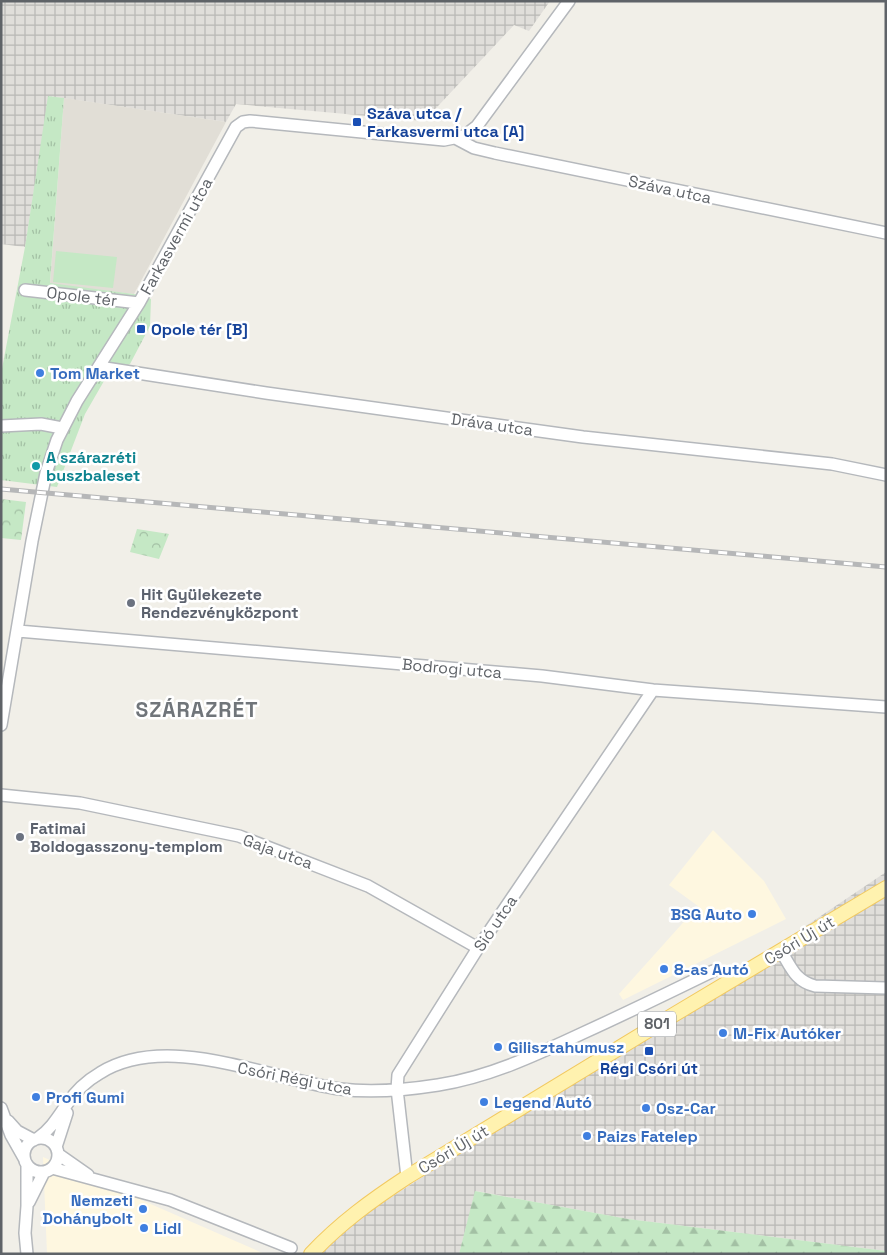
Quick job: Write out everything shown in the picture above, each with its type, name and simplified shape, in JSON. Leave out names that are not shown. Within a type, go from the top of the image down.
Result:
[{"type":"main road","name":"Csóri Új út","points":[[333,1231],[367,1203],[407,1177],[886,888]]},
{"type":"main road","name":"801","points":[[311,1254],[333,1231]]},
{"type":"main road","name":"801","points":[[320,1254],[333,1231]]},
{"type":"street","points":[[457,139],[470,133],[477,126],[569,1]]},
{"type":"street","name":"Farkasvermi utca","points":[[2,720],[32,541],[46,473],[62,428],[76,401],[139,303],[236,127],[250,120],[444,140],[457,139]]},
{"type":"street","name":"Száva utca","points":[[457,139],[474,148],[495,153],[886,233]]},
{"type":"street","name":"Opole tér","points":[[25,290],[139,303]]},
{"type":"street","name":"Dráva utca","points":[[99,367],[266,393],[583,437],[832,464],[886,475]]},
{"type":"street","points":[[1,426],[41,424],[62,428]]},
{"type":"street","name":"Bodrogi utca","points":[[18,631],[210,649],[542,676],[653,690],[886,707]]},
{"type":"street","name":"Sió utca","points":[[407,1177],[397,1089],[398,1075],[478,948],[653,690]]},
{"type":"street","name":"Gaja utca","points":[[1,795],[80,803],[247,839],[368,886],[478,948]]},
{"type":"street","points":[[781,951],[797,977],[804,983],[815,986],[886,988]]},
{"type":"street","name":"Csóri Régi utca","points":[[36,1139],[53,1125],[68,1102],[87,1082],[107,1069],[147,1057],[182,1056],[209,1060],[338,1088],[374,1091],[457,1081],[513,1064],[713,971]]},
{"type":"street","name":"Csóri Régi utca","points":[[57,1150],[66,1116],[75,1095]]},
{"type":"street","points":[[1,1108],[26,1162],[34,1171],[48,1170],[94,1179],[170,1200],[291,1248]]},
{"type":"street","points":[[6,1120],[17,1131],[36,1139],[48,1140],[57,1150],[94,1179]]},
{"type":"street","points":[[27,1254],[25,1150],[30,1142],[36,1139]]},
{"type":"street","points":[[27,1206],[48,1170],[58,1159],[57,1150]]},
{"type":"shaded area","points":[[1,1],[550,1],[529,31],[514,25],[424,121],[236,104],[226,122],[49,96],[25,247],[1,244]]},
{"type":"shaded area","points":[[64,98],[226,122],[134,294],[50,284]]},
{"type":"shaded area","points":[[713,830],[764,881],[786,919],[623,1000],[619,994],[698,906],[669,885]]},
{"type":"shaded area","points":[[886,872],[886,1251],[628,1219],[476,1191],[459,1254],[301,1254],[361,1217]]},
{"type":"shaded area","points":[[43,1157],[265,1254],[47,1254]]},
{"type":"green space","points":[[48,96],[64,98],[50,283],[134,294],[151,299],[150,326],[130,364],[108,374],[85,414],[57,487],[1,480],[1,374],[25,247]]},
{"type":"green space","points":[[56,251],[117,257],[113,288],[53,282]]},
{"type":"green space","points":[[1,499],[26,502],[21,540],[1,538]]},
{"type":"green space","points":[[137,529],[169,534],[159,559],[130,552]]},
{"type":"green space","points":[[475,1191],[628,1219],[886,1251],[886,1254],[459,1254]]},
{"type":"railway","points":[[1,489],[886,567]]},
{"type":"place","name":"Száva utca / Farkasvermi utca [A]","points":[[357,122]]},
{"type":"place","name":"Opole tér [B]","points":[[141,329]]},
{"type":"place","name":"Tom Market","points":[[40,373]]},
{"type":"place","name":"A szárazréti buszbaleset","points":[[36,466]]},
{"type":"place","name":"Hit Gyülekezete Rendezvényközpont","points":[[131,603]]},
{"type":"place","name":"Fatimai Boldogasszony-templom","points":[[20,837]]},
{"type":"place","name":"BSG Auto","points":[[752,914]]},
{"type":"place","name":"8-as Autó","points":[[664,969]]},
{"type":"place","name":"M-Fix Autóker","points":[[723,1033]]},
{"type":"place","name":"Gilisztahumusz","points":[[498,1047]]},
{"type":"place","name":"Régi Csóri út","points":[[649,1051]]},
{"type":"place","name":"Profi Gumi","points":[[36,1097]]},
{"type":"place","name":"Legend Autó","points":[[484,1102]]},
{"type":"place","name":"Osz-Car","points":[[646,1108]]},
{"type":"place","name":"Paizs Fatelep","points":[[587,1136]]},
{"type":"place","name":"Nemzeti Dohánybolt","points":[[143,1209]]},
{"type":"place","name":"Lidl","points":[[144,1228]]},
{"type":"district","name":"SZÁRAZRÉT","points":[[197,710]]}]
